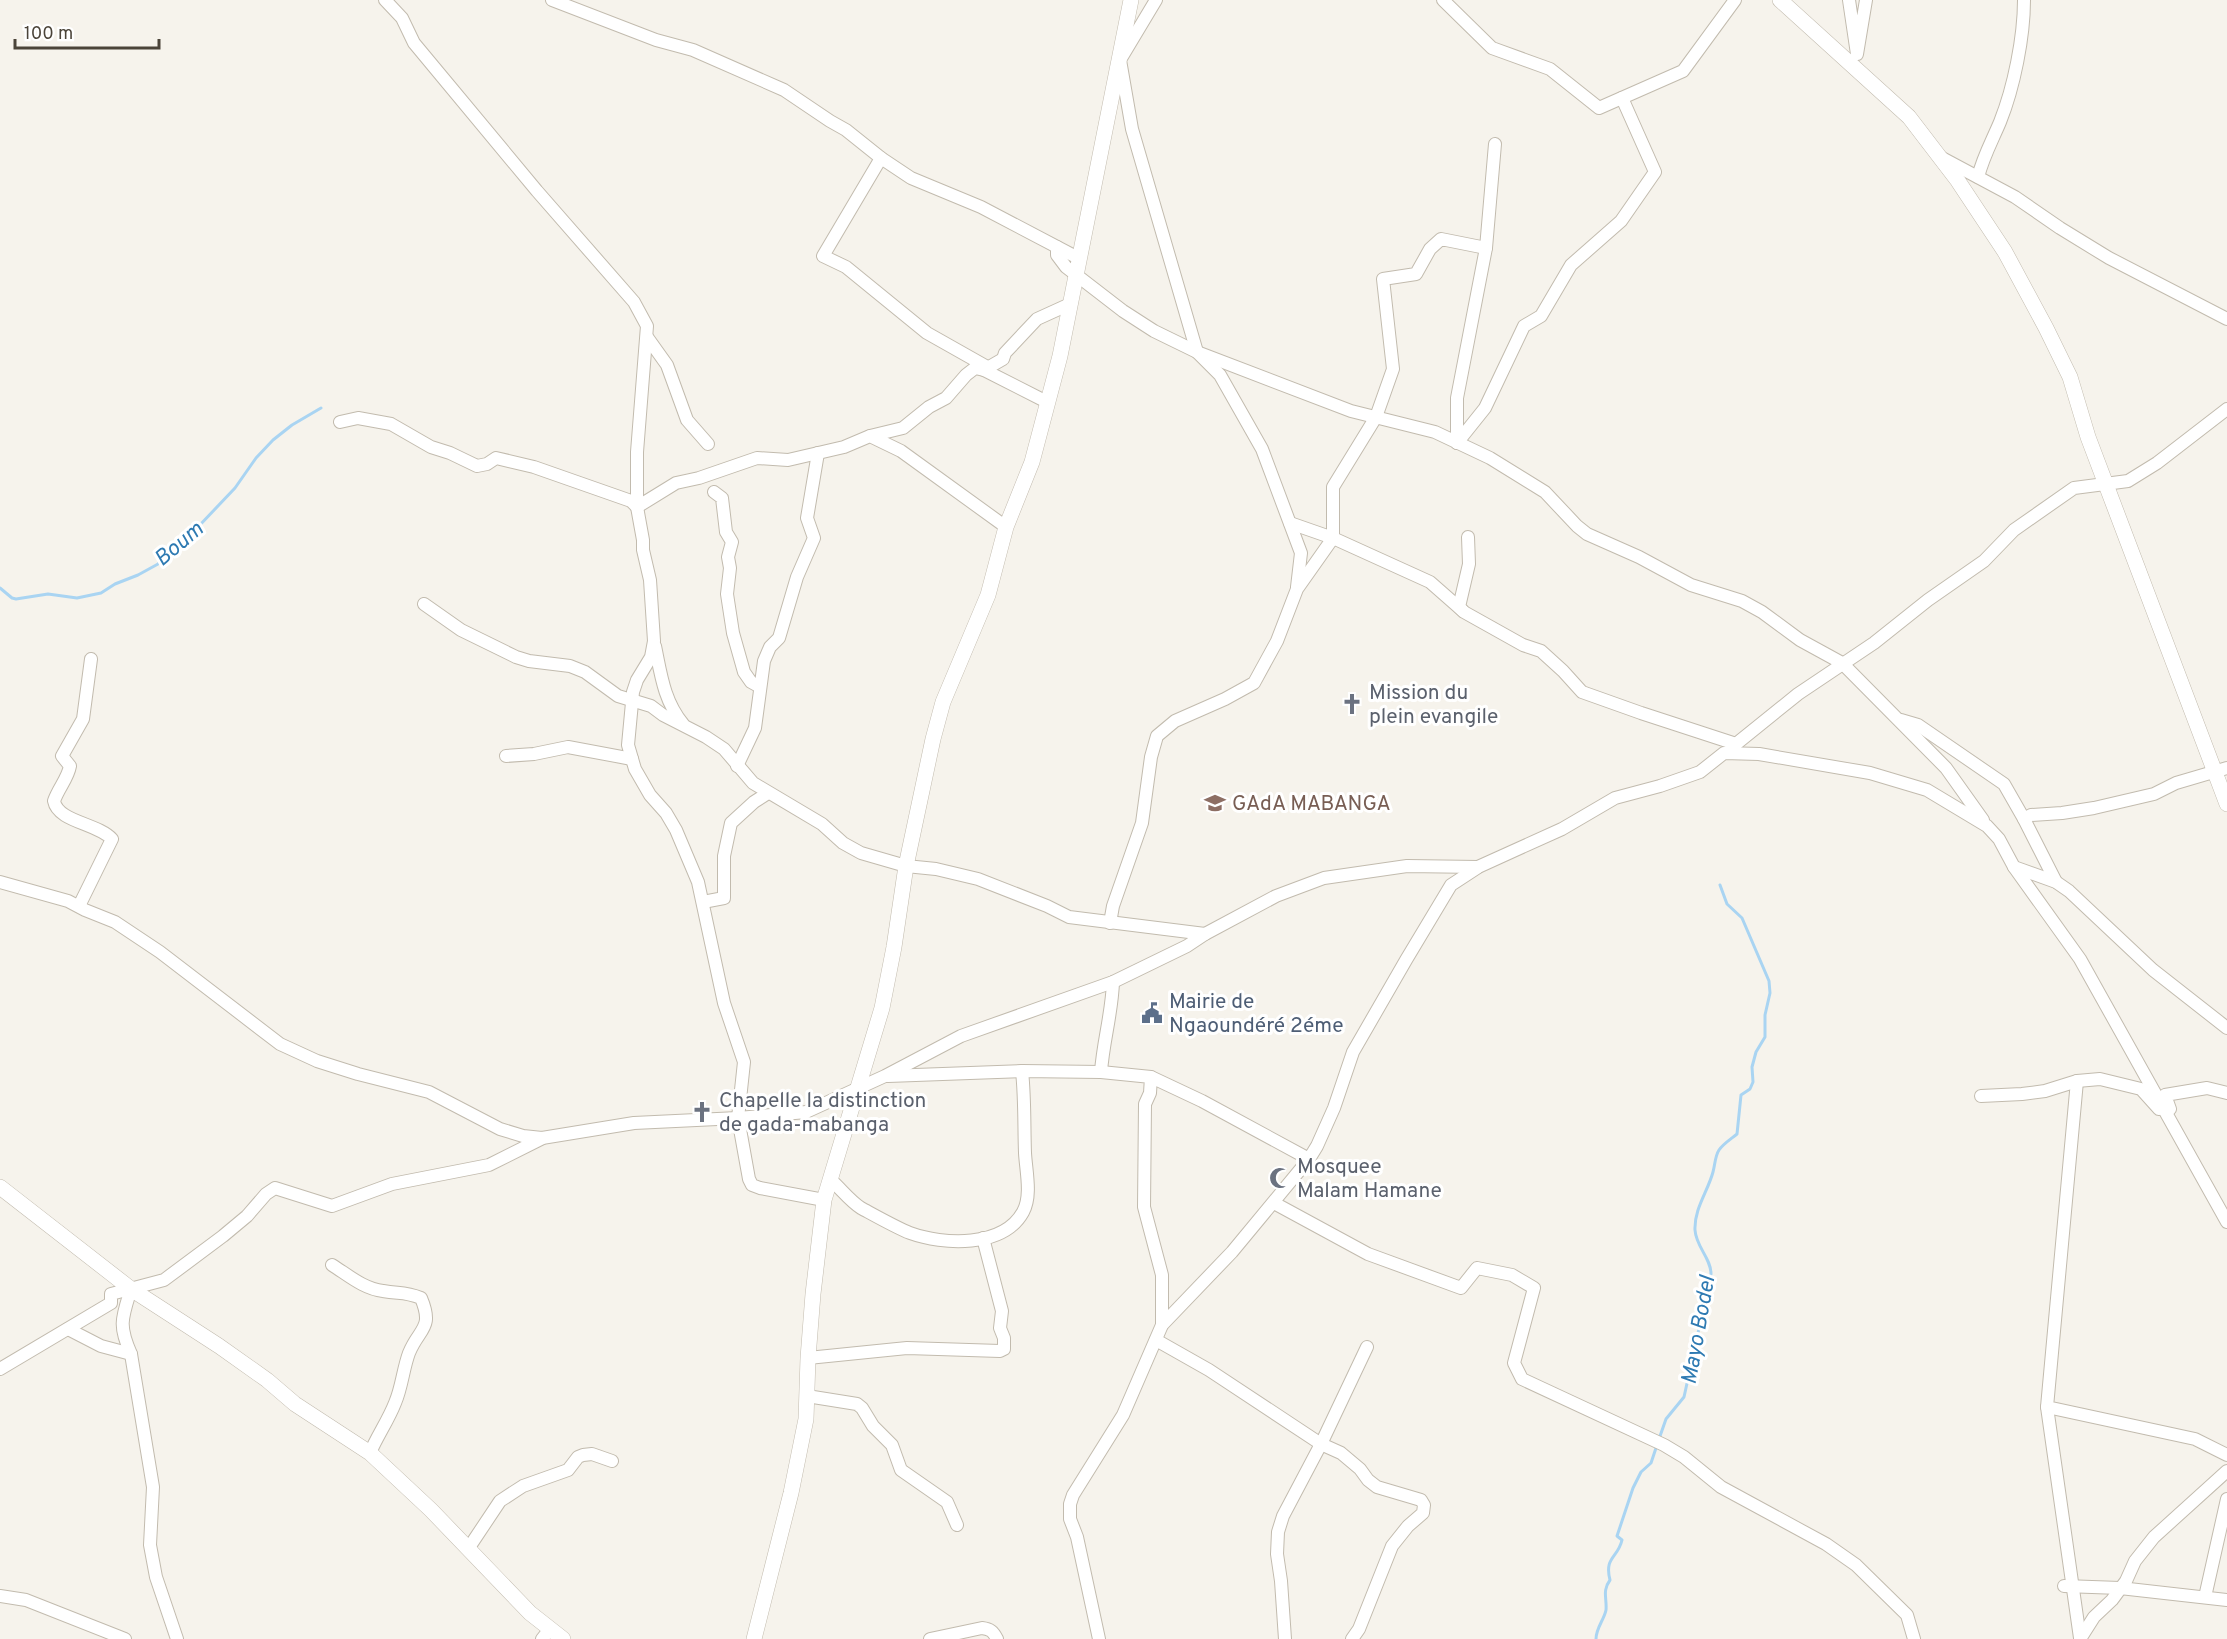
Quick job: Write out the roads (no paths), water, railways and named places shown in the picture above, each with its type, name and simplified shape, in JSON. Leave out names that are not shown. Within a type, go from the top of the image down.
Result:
[{"type":"street","points":[[385,0],[402,18],[414,43],[537,191],[634,302],[647,326],[637,452],[637,507],[650,580],[654,641],[662,683],[668,700],[684,725]]},
{"type":"street","points":[[552,0],[656,40],[693,50],[784,90],[830,122],[846,130],[911,178],[981,207],[1057,247],[1060,261],[1078,266],[1123,311],[1155,331],[1197,351],[1300,393],[1351,411],[1435,432],[1490,458],[1545,492],[1587,534],[1639,557],[1690,585],[1742,601],[1762,612],[1800,640],[1842,663],[1901,720],[1946,768],[1987,825],[2000,839],[2014,867],[2080,959],[2227,1222]]},
{"type":"street","points":[[754,1639],[791,1493],[806,1419],[808,1358],[817,1251],[824,1200],[884,998],[906,866],[943,702],[988,596],[1006,527],[1032,462],[1070,304],[1131,0]]},
{"type":"street","points":[[1156,0],[1120,60],[1132,129],[1197,351],[1220,375],[1262,449],[1301,553],[1297,589]]},
{"type":"street","points":[[1443,0],[1492,48],[1550,69],[1599,108],[1683,70],[1735,0]]},
{"type":"street","points":[[1780,0],[1909,117],[1939,156],[2005,252],[2070,377],[2088,437],[2200,735],[2221,770],[2227,804]]},
{"type":"street","points":[[1849,0],[1857,54],[1857,70]]},
{"type":"street","points":[[1857,54],[1866,0]]},
{"type":"street","points":[[1978,177],[1982,159],[2007,100],[2024,15],[2024,0]]},
{"type":"street","points":[[1457,443],[1485,408],[1524,326],[1541,316],[1571,265],[1621,221],[1655,172],[1622,98]]},
{"type":"street","points":[[1457,443],[1457,398],[1486,248],[1495,144]]},
{"type":"street","points":[[1939,156],[2015,197],[2109,258],[2227,319]]},
{"type":"street","points":[[881,158],[823,256],[846,267],[927,333],[1047,402]]},
{"type":"street","points":[[1110,922],[1113,906],[1142,823],[1151,757],[1157,736],[1175,722],[1254,683],[1277,641],[1297,589],[1333,538],[1333,487],[1376,417],[1393,369],[1383,279],[1416,274],[1430,249],[1441,239],[1486,248]]},
{"type":"street","points":[[637,507],[676,483],[699,478],[757,458],[788,459],[818,453],[903,428],[929,407],[946,398],[975,368],[986,369],[1003,359],[1005,353],[1038,319],[1070,304]]},
{"type":"street","points":[[647,337],[667,365],[687,420],[708,444]]},
{"type":"street","points":[[1162,1325],[1232,1252],[1309,1159],[1334,1108],[1353,1052],[1451,885],[1478,867],[1562,829],[1615,798],[1660,786],[1700,771],[1798,694],[1874,643],[1928,600],[1984,561],[2014,530],[2074,489],[2128,481],[2157,463],[2227,410]]},
{"type":"street","points":[[340,422],[358,418],[391,424],[431,447],[477,466],[487,464],[496,458],[518,463],[591,486],[631,501],[637,507]]},
{"type":"street","points":[[870,436],[902,451],[1006,527]]},
{"type":"street","points":[[737,766],[754,728],[764,660],[770,647],[779,638],[797,577],[813,538],[807,518],[818,453]]},
{"type":"street","points":[[714,492],[722,498],[726,532],[732,542],[728,557],[730,568],[727,594],[733,633],[744,672],[751,682],[760,687]]},
{"type":"street","points":[[1290,523],[1333,538],[1430,582],[1464,612],[1523,645],[1541,651],[1563,670],[1582,692],[1736,744]]},
{"type":"street","points":[[1464,612],[1459,607],[1469,564],[1468,537]]},
{"type":"street","points":[[424,604],[461,630],[516,657],[529,661],[570,666],[585,672],[618,696],[651,706],[724,750],[753,783],[822,824],[843,843],[861,853],[906,866],[936,869],[978,879],[1069,917],[1205,934]]},
{"type":"street","points":[[654,641],[651,657],[637,680],[628,745],[635,770],[676,830],[698,882],[724,1003],[744,1062],[738,1118],[749,1179],[752,1185],[824,1200]]},
{"type":"street","points":[[79,906],[112,839],[99,829],[58,811],[54,801],[70,766],[62,756],[83,719],[91,659]]},
{"type":"street","points":[[1901,720],[1918,725],[2004,784],[2056,882]]},
{"type":"street","points":[[506,756],[534,754],[568,747],[632,759]]},
{"type":"street","points":[[1724,753],[1760,754],[1870,773],[1927,790],[1987,825]]},
{"type":"street","points":[[2024,819],[2031,815],[2062,813],[2154,794],[2176,783],[2221,770]]},
{"type":"street","points":[[703,902],[724,898],[724,856],[731,823],[754,802],[768,793]]},
{"type":"street","points":[[0,882],[68,901],[85,910],[105,916],[138,937],[280,1044],[317,1061],[429,1092],[500,1129],[522,1136],[542,1138],[634,1123],[806,1112],[885,1076],[961,1036],[1113,982],[1186,946],[1276,896],[1324,878],[1407,866],[1478,867]]},
{"type":"street","points":[[2014,867],[2056,882],[2069,891],[2153,970],[2227,1028]]},
{"type":"street","points":[[1101,1072],[1113,982]]},
{"type":"street","points":[[885,1076],[1022,1071],[1101,1072],[1150,1077],[1202,1101],[1309,1159]]},
{"type":"street","points":[[831,1180],[860,1207],[909,1233],[939,1240],[969,1241],[994,1235],[1014,1224],[1024,1211],[1028,1188],[1022,1071]]},
{"type":"street","points":[[1099,1639],[1077,1537],[1070,1519],[1070,1504],[1085,1474],[1123,1415],[1162,1325],[1162,1275],[1144,1207],[1143,1189],[1145,1104],[1150,1093],[1150,1077]]},
{"type":"street","points":[[1981,1096],[2045,1091],[2077,1081],[2110,1080],[2140,1089],[2175,1126]]},
{"type":"street","points":[[2077,1081],[2047,1407],[2068,1586],[2080,1639]]},
{"type":"street","points":[[2175,1126],[2165,1095],[2207,1088],[2227,1093]]},
{"type":"street","points":[[0,1369],[111,1303],[111,1294],[164,1280],[223,1236],[275,1188],[332,1206],[392,1184],[489,1165],[542,1138]]},
{"type":"street","points":[[0,1187],[131,1289],[219,1346],[267,1380],[295,1404],[370,1453],[431,1510],[552,1636]]},
{"type":"street","points":[[1274,1203],[1368,1254],[1461,1288],[1477,1268],[1512,1275],[1533,1288],[1514,1364],[1522,1379],[1664,1445],[1684,1457],[1721,1487],[1826,1544],[1856,1565],[1907,1616],[1914,1639]]},
{"type":"street","points":[[808,1358],[907,1348],[964,1351],[1004,1349],[1004,1338],[1000,1328],[1002,1311],[983,1238]]},
{"type":"street","points":[[332,1265],[366,1287],[384,1292],[406,1292],[421,1298],[427,1313],[422,1333],[415,1341],[407,1359],[396,1401],[370,1453]]},
{"type":"street","points":[[131,1289],[121,1321],[123,1338],[131,1354],[153,1487],[150,1545],[156,1577],[177,1639]]},
{"type":"street","points":[[68,1329],[101,1346],[131,1354]]},
{"type":"street","points":[[1156,1340],[1209,1370],[1321,1444],[1347,1458],[1377,1487],[1420,1500],[1424,1505],[1423,1513],[1408,1526],[1392,1546],[1359,1629],[1352,1639]]},
{"type":"street","points":[[1285,1639],[1277,1554],[1278,1532],[1283,1516],[1321,1444],[1367,1347]]},
{"type":"street","points":[[807,1396],[857,1404],[862,1408],[873,1426],[892,1445],[901,1470],[947,1502],[957,1525]]},
{"type":"street","points":[[2047,1407],[2195,1439],[2227,1455]]},
{"type":"street","points":[[468,1550],[500,1501],[523,1486],[568,1470],[578,1457],[583,1455],[592,1454],[612,1461]]},
{"type":"street","points":[[2080,1639],[2094,1617],[2112,1600],[2135,1561],[2154,1538],[2227,1471]]},
{"type":"street","points":[[2205,1597],[2227,1499]]},
{"type":"street","points":[[2068,1586],[2120,1588],[2227,1600]]},
{"type":"street","points":[[0,1596],[26,1600],[125,1639]]},
{"type":"street","points":[[930,1639],[982,1628],[989,1629],[997,1639]]},
{"type":"waterway","name":"Boum","points":[[0,588],[16,599],[48,594],[77,598],[101,593],[158,564],[174,546],[183,542],[200,526],[198,527],[235,488],[256,458],[273,440],[292,425],[321,408]]},
{"type":"waterway","name":"Mayo Bodel","points":[[1659,1439],[1666,1419],[1684,1397],[1711,1274],[1709,1263],[1696,1236],[1695,1222],[1718,1152],[1737,1134],[1741,1095],[1750,1089],[1753,1082],[1752,1067],[1756,1052],[1765,1037],[1765,1015],[1770,993],[1769,981],[1742,918],[1727,904],[1720,885]]},
{"type":"waterway","name":"Mayo Bodel","points":[[1596,1639],[1606,1610],[1605,1591],[1610,1580],[1610,1562],[1622,1540],[1617,1536],[1633,1488],[1641,1472],[1651,1463],[1657,1445]]},
{"type":"place","name":"Mission du plein evangile","points":[[1352,704]]},
{"type":"place","name":"GAdA MABANGA","points":[[1215,803]]},
{"type":"place","name":"Mairie de Ngaoundéré 2éme","points":[[1152,1013]]},
{"type":"place","name":"Chapelle la distinction de gada-mabanga","points":[[702,1112]]},
{"type":"place","name":"Mosquee Malam Hamane","points":[[1280,1178]]}]
